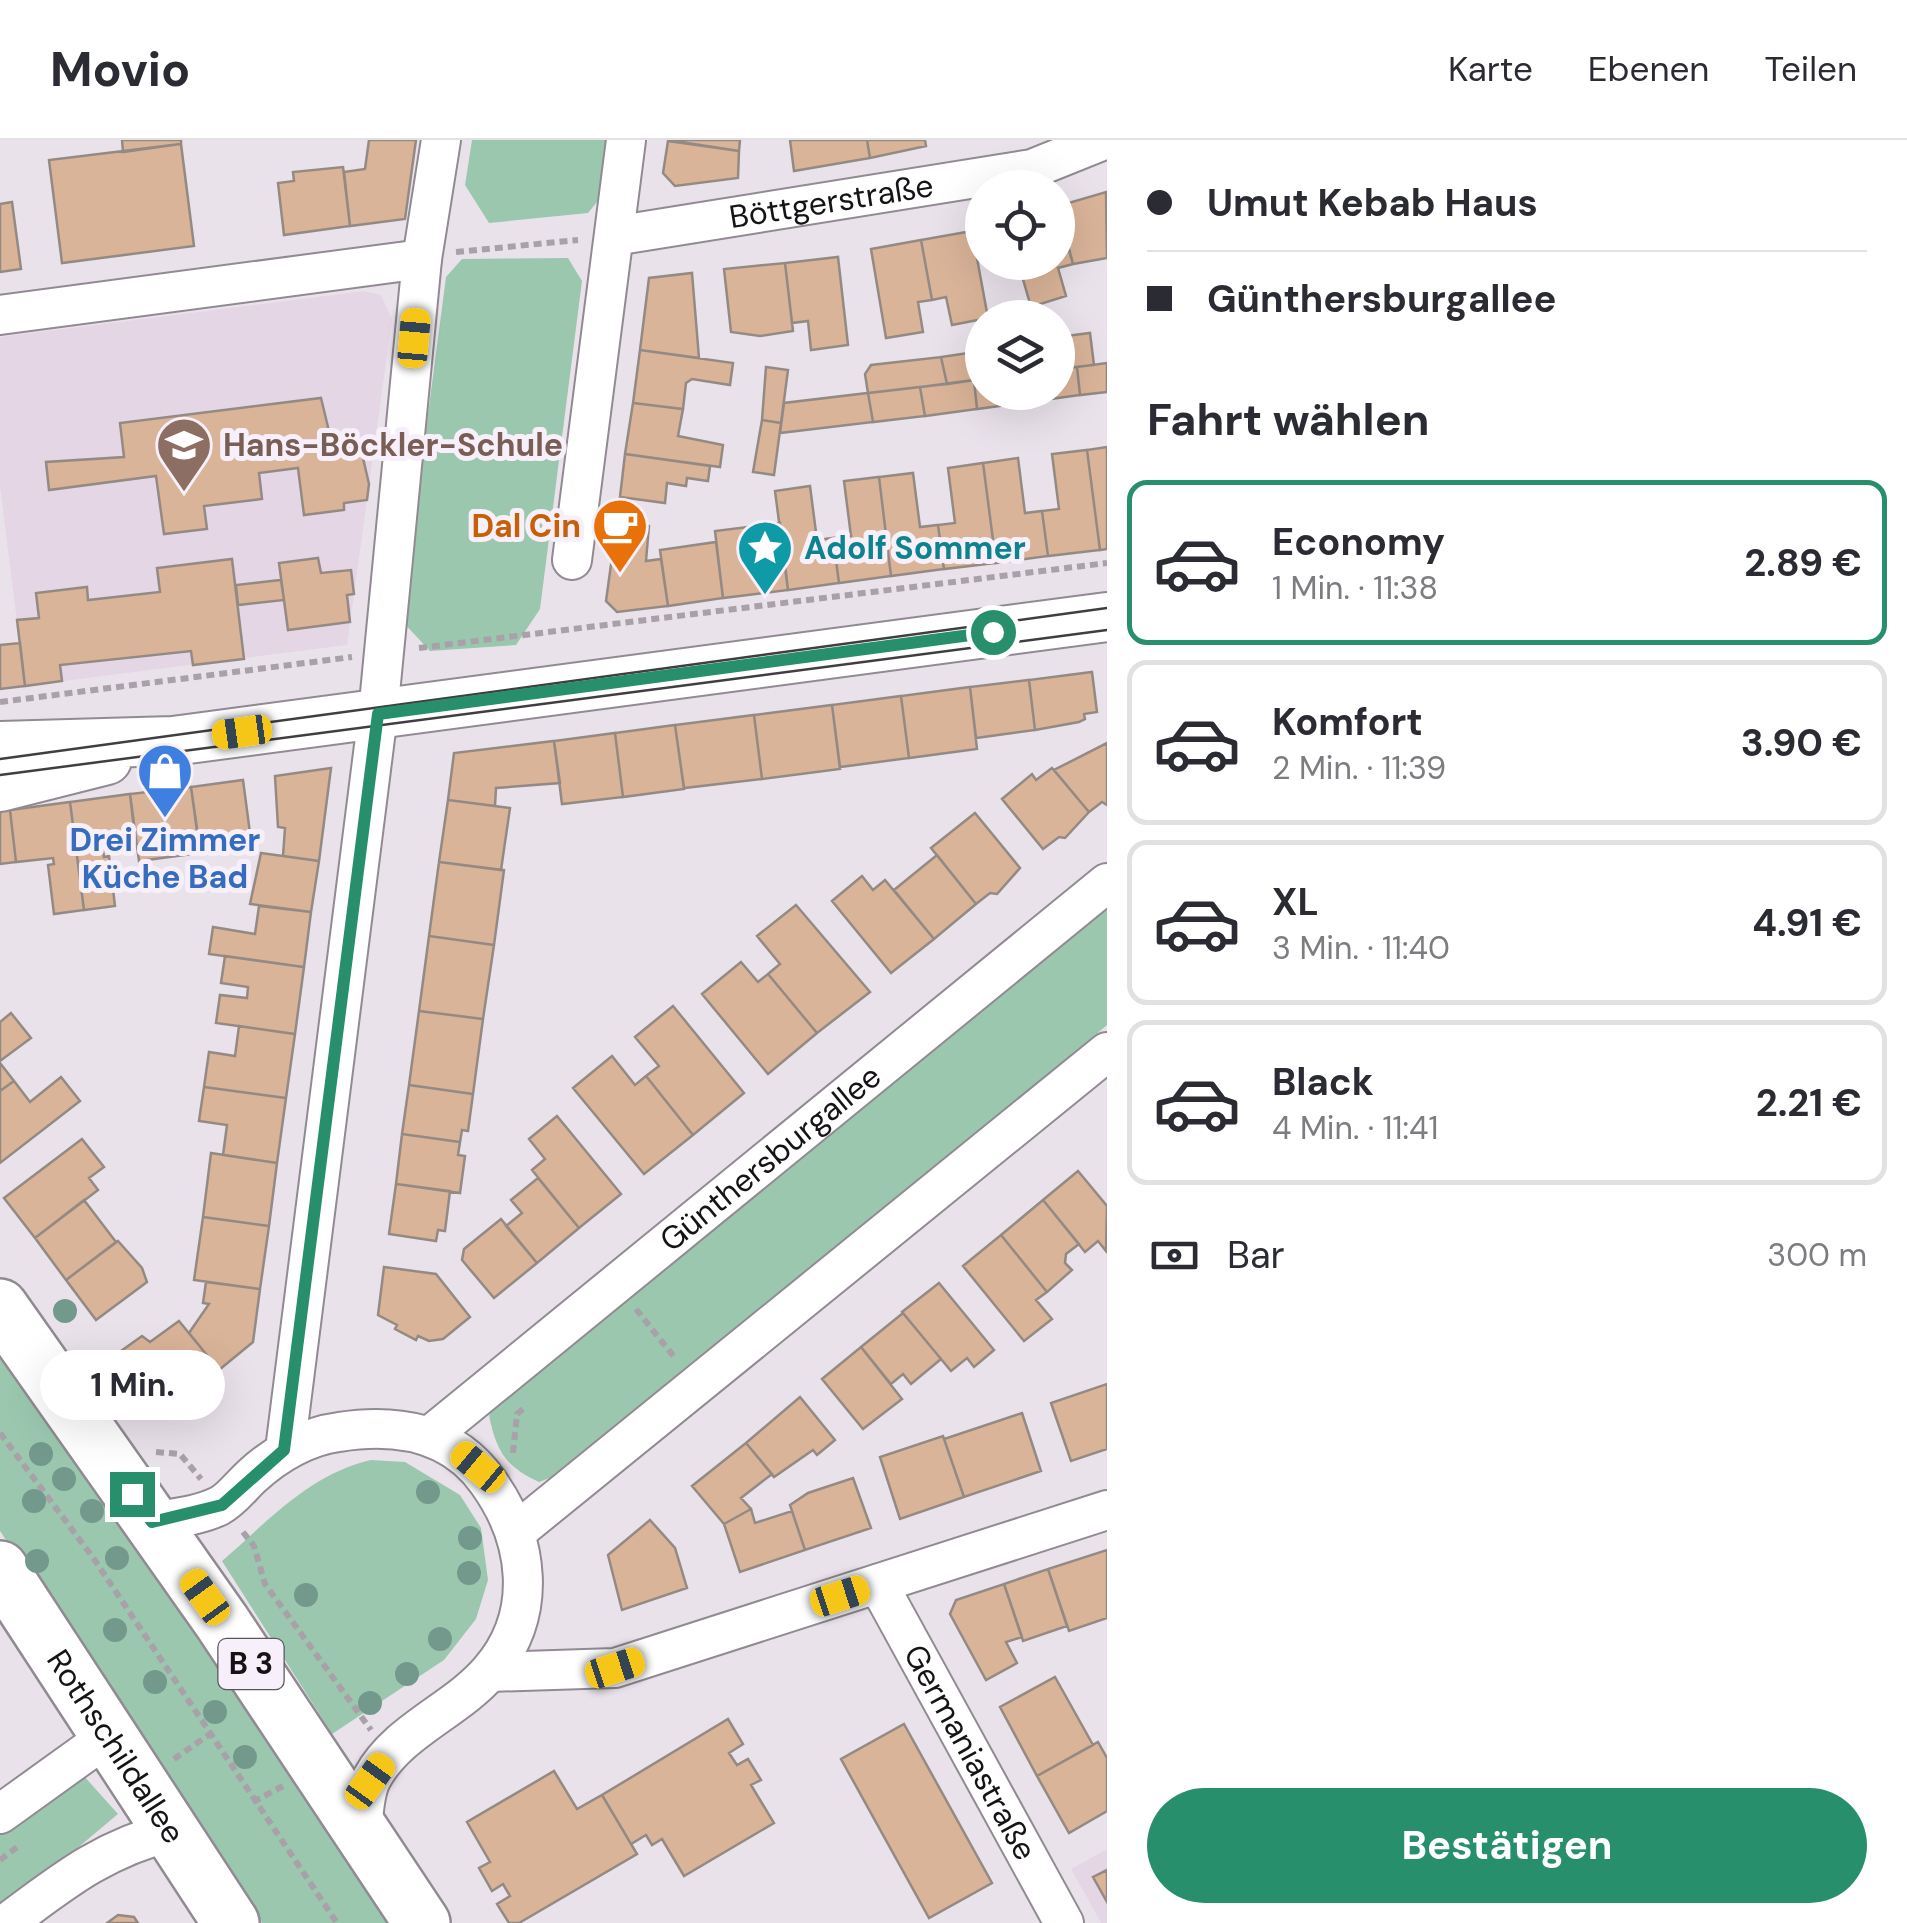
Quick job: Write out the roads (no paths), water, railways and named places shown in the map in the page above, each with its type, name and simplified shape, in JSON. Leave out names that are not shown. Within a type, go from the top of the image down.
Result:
[{"type":"main road","name":"B 3","points":[[4,1317],[152,1522],[422,1923]]},
{"type":"main road","name":"Rothschildallee","points":[[4,1580],[106,1738],[173,1830],[220,1916]]},
{"type":"street","points":[[284,1450],[378,714],[422,259],[440,140]]},
{"type":"street","points":[[572,560],[626,140]]},
{"type":"street","name":"Böttgerstraße","points":[[614,236],[1032,169],[1104,140]]},
{"type":"street","points":[[0,316],[422,259]]},
{"type":"street","points":[[0,746],[173,741],[1107,618]]},
{"type":"street","points":[[0,788],[173,741]]},
{"type":"street","name":"Günthersburgallee","points":[[432,1436],[615,1282],[1107,883]]},
{"type":"street","points":[[516,1532],[1107,1052]]},
{"type":"street","points":[[152,1522],[222,1505],[284,1450],[335,1432],[379,1428],[432,1436],[478,1467],[524,1553],[522,1596],[512,1635],[490,1672],[391,1752],[370,1781],[362,1830]]},
{"type":"street","points":[[490,1672],[615,1668],[1107,1510]]},
{"type":"street","name":"Germaniastraße","points":[[878,1584],[1064,1923]]},
{"type":"street","points":[[0,1814],[106,1738]]},
{"type":"street","points":[[7,1923],[83,1866],[128,1842],[173,1830]]},
{"type":"tram line","points":[[0,759],[1107,608]]},
{"type":"tram line","points":[[0,775],[1107,630]]},
{"type":"place","name":"Hans-Böckler-Schule","points":[[184,494]]},
{"type":"place","name":"Dal Cin","points":[[620,575]]},
{"type":"place","name":"Adolf Sommer","points":[[765,597]]},
{"type":"place","name":"Drei Zimmer Küche Bad","points":[[165,820]]}]
